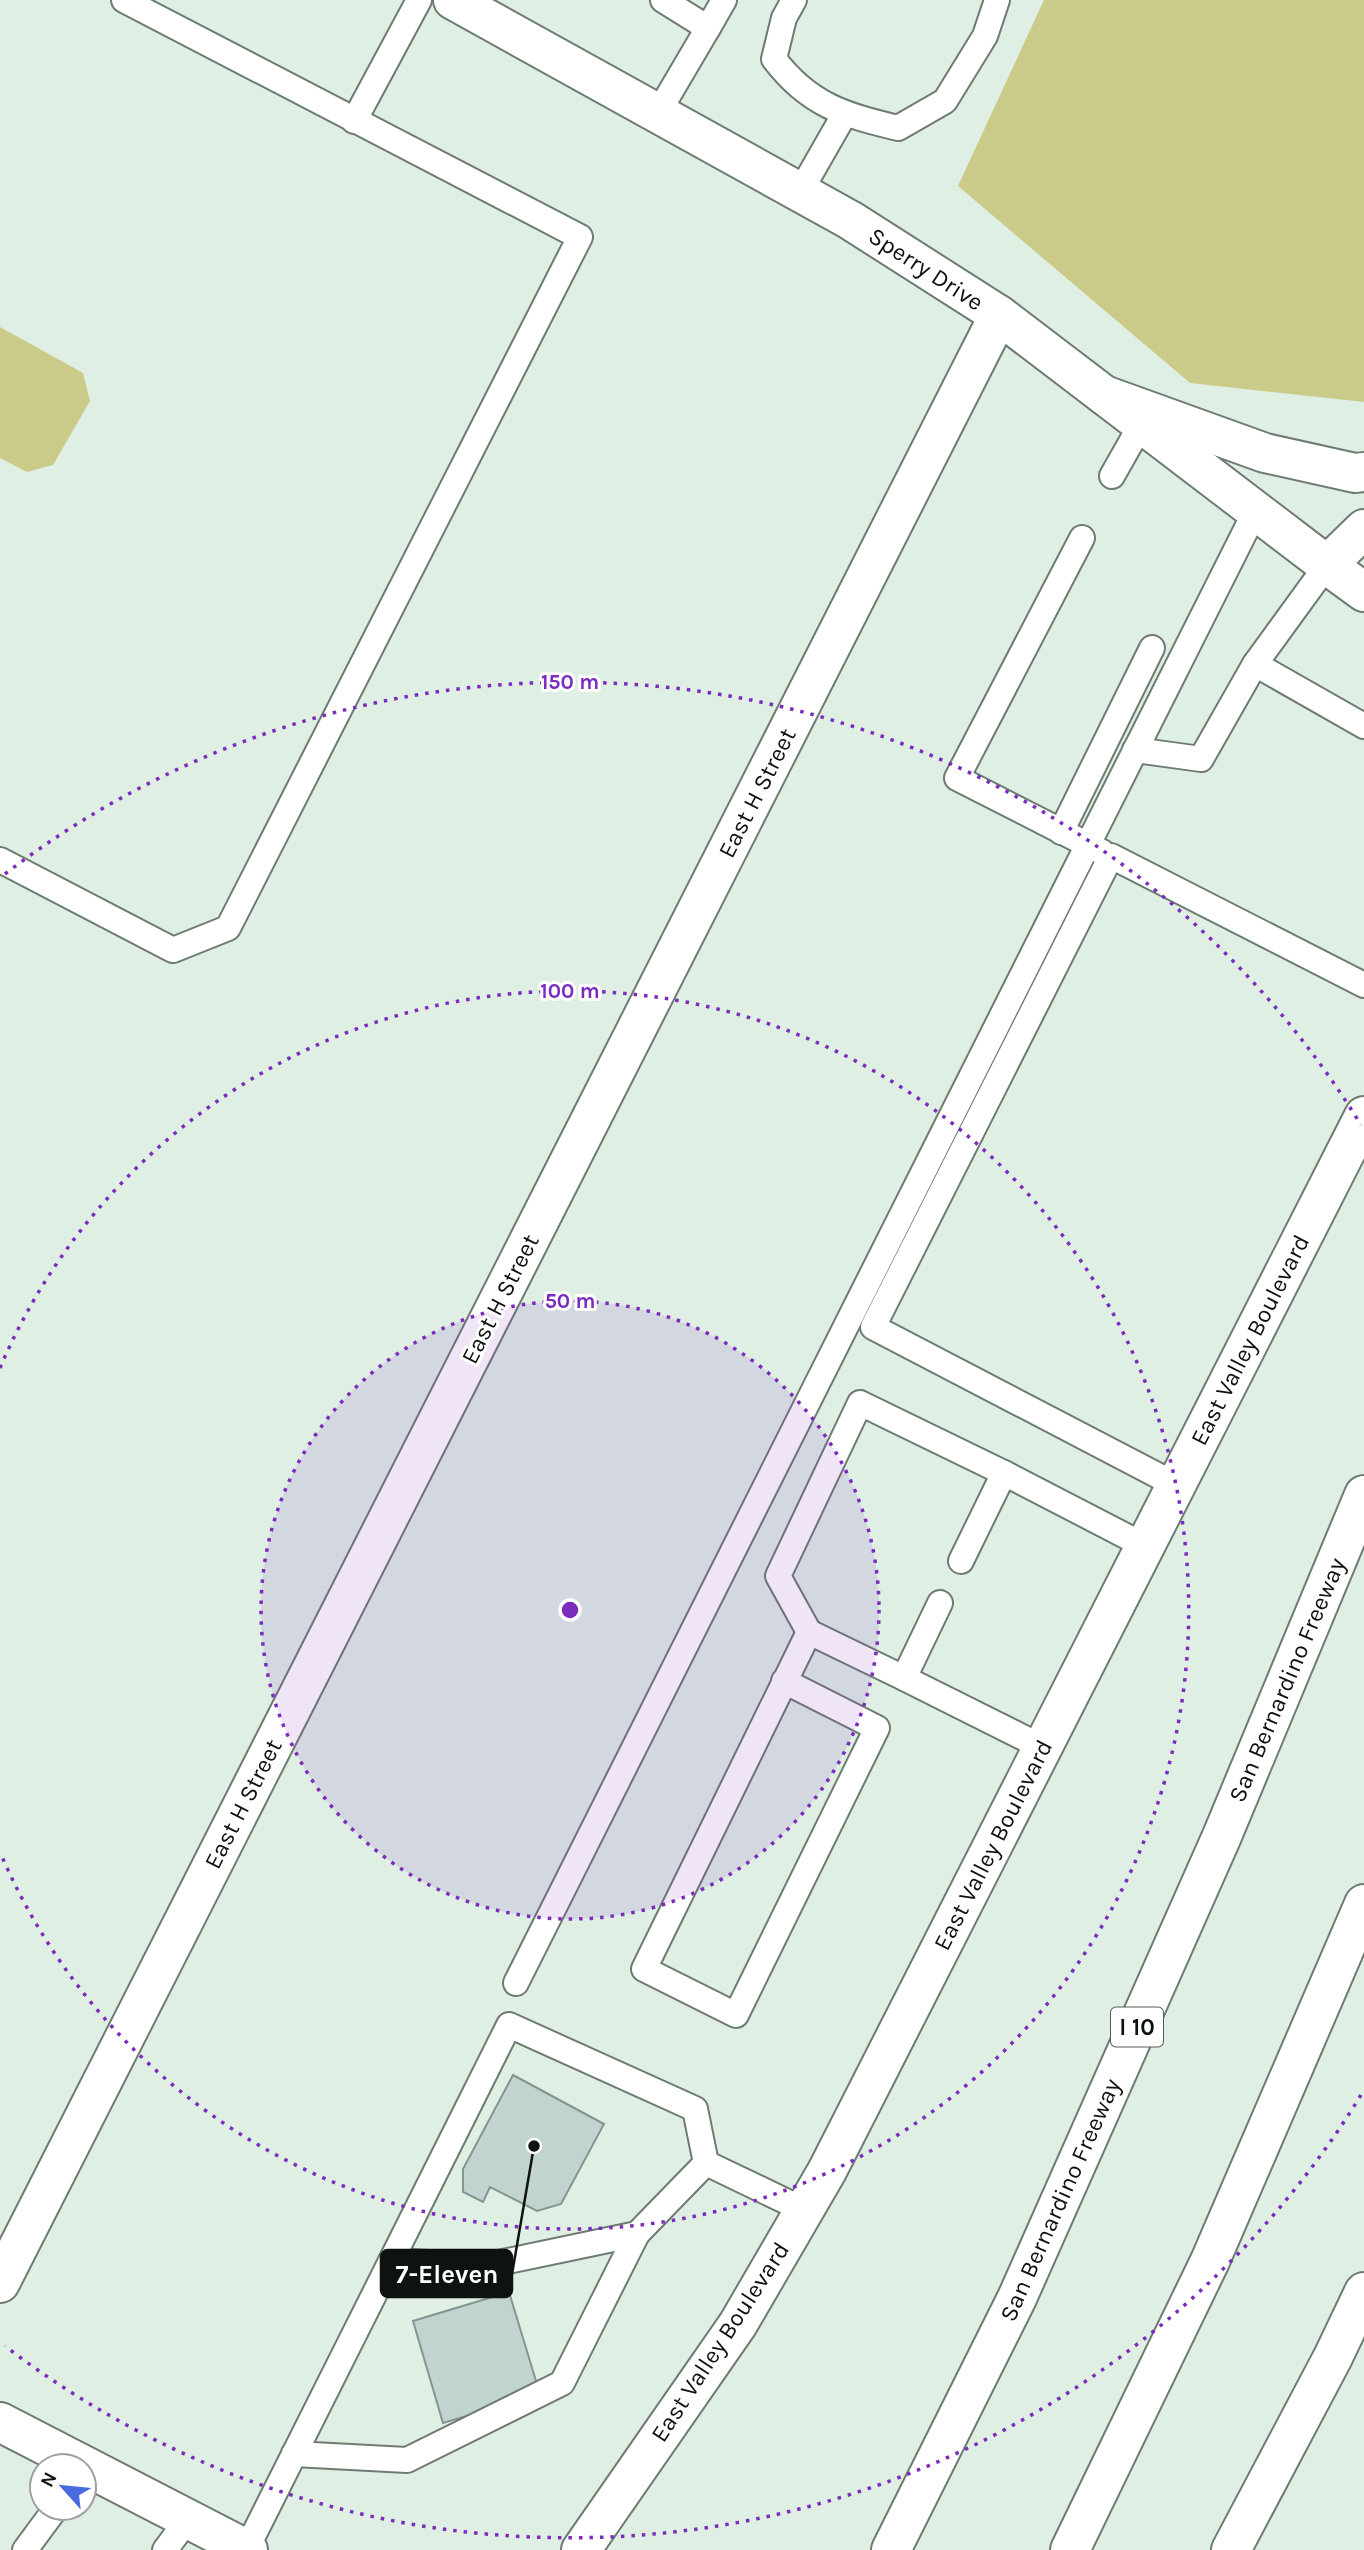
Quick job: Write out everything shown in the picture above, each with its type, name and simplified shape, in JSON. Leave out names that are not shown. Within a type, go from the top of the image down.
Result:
[{"type":"main road","name":"Sperry Drive","points":[[453,0],[850,220],[999,315],[1364,592]]},
{"type":"main road","name":"East H Street","points":[[0,2283],[999,315]]},
{"type":"main road","points":[[1104,395],[1265,453],[1355,473],[1364,472]]},
{"type":"main road","points":[[1327,565],[1364,529]]},
{"type":"main road","name":"East Valley Boulevard","points":[[580,2550],[738,2324],[827,2171],[1364,1116]]},
{"type":"main road","name":"San Bernardino Freeway","points":[[891,2550],[1017,2298],[1222,1836],[1364,1496]]},
{"type":"main road","points":[[1070,2550],[1210,2261],[1364,1904]]},
{"type":"main road","points":[[1231,2550],[1334,2357],[1364,2292]]},
{"type":"main road","points":[[0,2423],[54,2452]]},
{"type":"main road","points":[[98,2475],[247,2550]]},
{"type":"lane","points":[[0,860],[173,950],[228,928],[580,237],[124,0]]},
{"type":"lane","points":[[355,121],[419,0]]},
{"type":"lane","points":[[663,0],[708,28]]},
{"type":"lane","points":[[658,113],[724,0]]},
{"type":"lane","points":[[794,0],[784,18],[774,59],[792,82],[844,115],[898,128],[945,101],[985,36],[996,0]]},
{"type":"lane","points":[[800,192],[844,115]]},
{"type":"lane","points":[[1112,476],[1142,423]]},
{"type":"lane","points":[[516,1983],[1256,510]]},
{"type":"lane","points":[[1082,538],[957,778],[1364,985]]},
{"type":"lane","points":[[1135,750],[1201,758],[1255,664],[1327,565]]},
{"type":"lane","points":[[1060,832],[1152,649]]},
{"type":"lane","points":[[1255,664],[1364,726]]},
{"type":"lane","points":[[873,1327],[1111,856]]},
{"type":"lane","points":[[850,1317],[1176,1485]]},
{"type":"lane","points":[[1042,1748],[809,1632],[778,1576],[860,1403],[1145,1546]]},
{"type":"lane","points":[[961,1561],[1004,1474]]},
{"type":"lane","points":[[904,1678],[940,1603]]},
{"type":"lane","points":[[784,1681],[877,1728],[736,2015],[644,1969],[784,1681],[809,1632]]},
{"type":"lane","points":[[247,2550],[509,2025],[695,2109],[706,2163]]},
{"type":"lane","points":[[706,2163],[804,2210]]},
{"type":"lane","points":[[294,2454],[407,2460],[562,2384],[637,2234],[706,2163]]},
{"type":"lane","points":[[391,2261],[484,2266],[637,2234]]},
{"type":"lane","points":[[164,2550],[188,2519]]},
{"type":"lane","points":[[24,2550],[45,2522]]},
{"type":"green space","points":[[1044,0],[1364,0],[1364,402],[1190,383],[958,186]]},
{"type":"green space","points":[[0,327],[83,373],[90,401],[53,465],[27,472],[0,458]]},
{"type":"building","points":[[513,2075],[604,2124],[561,2204],[537,2211],[490,2187],[483,2202],[463,2192],[463,2169]]},
{"type":"building","points":[[509,2292],[540,2394],[443,2423],[413,2321]]},
{"type":"place","name":"7-Eleven","points":[[534,2146]]}]
